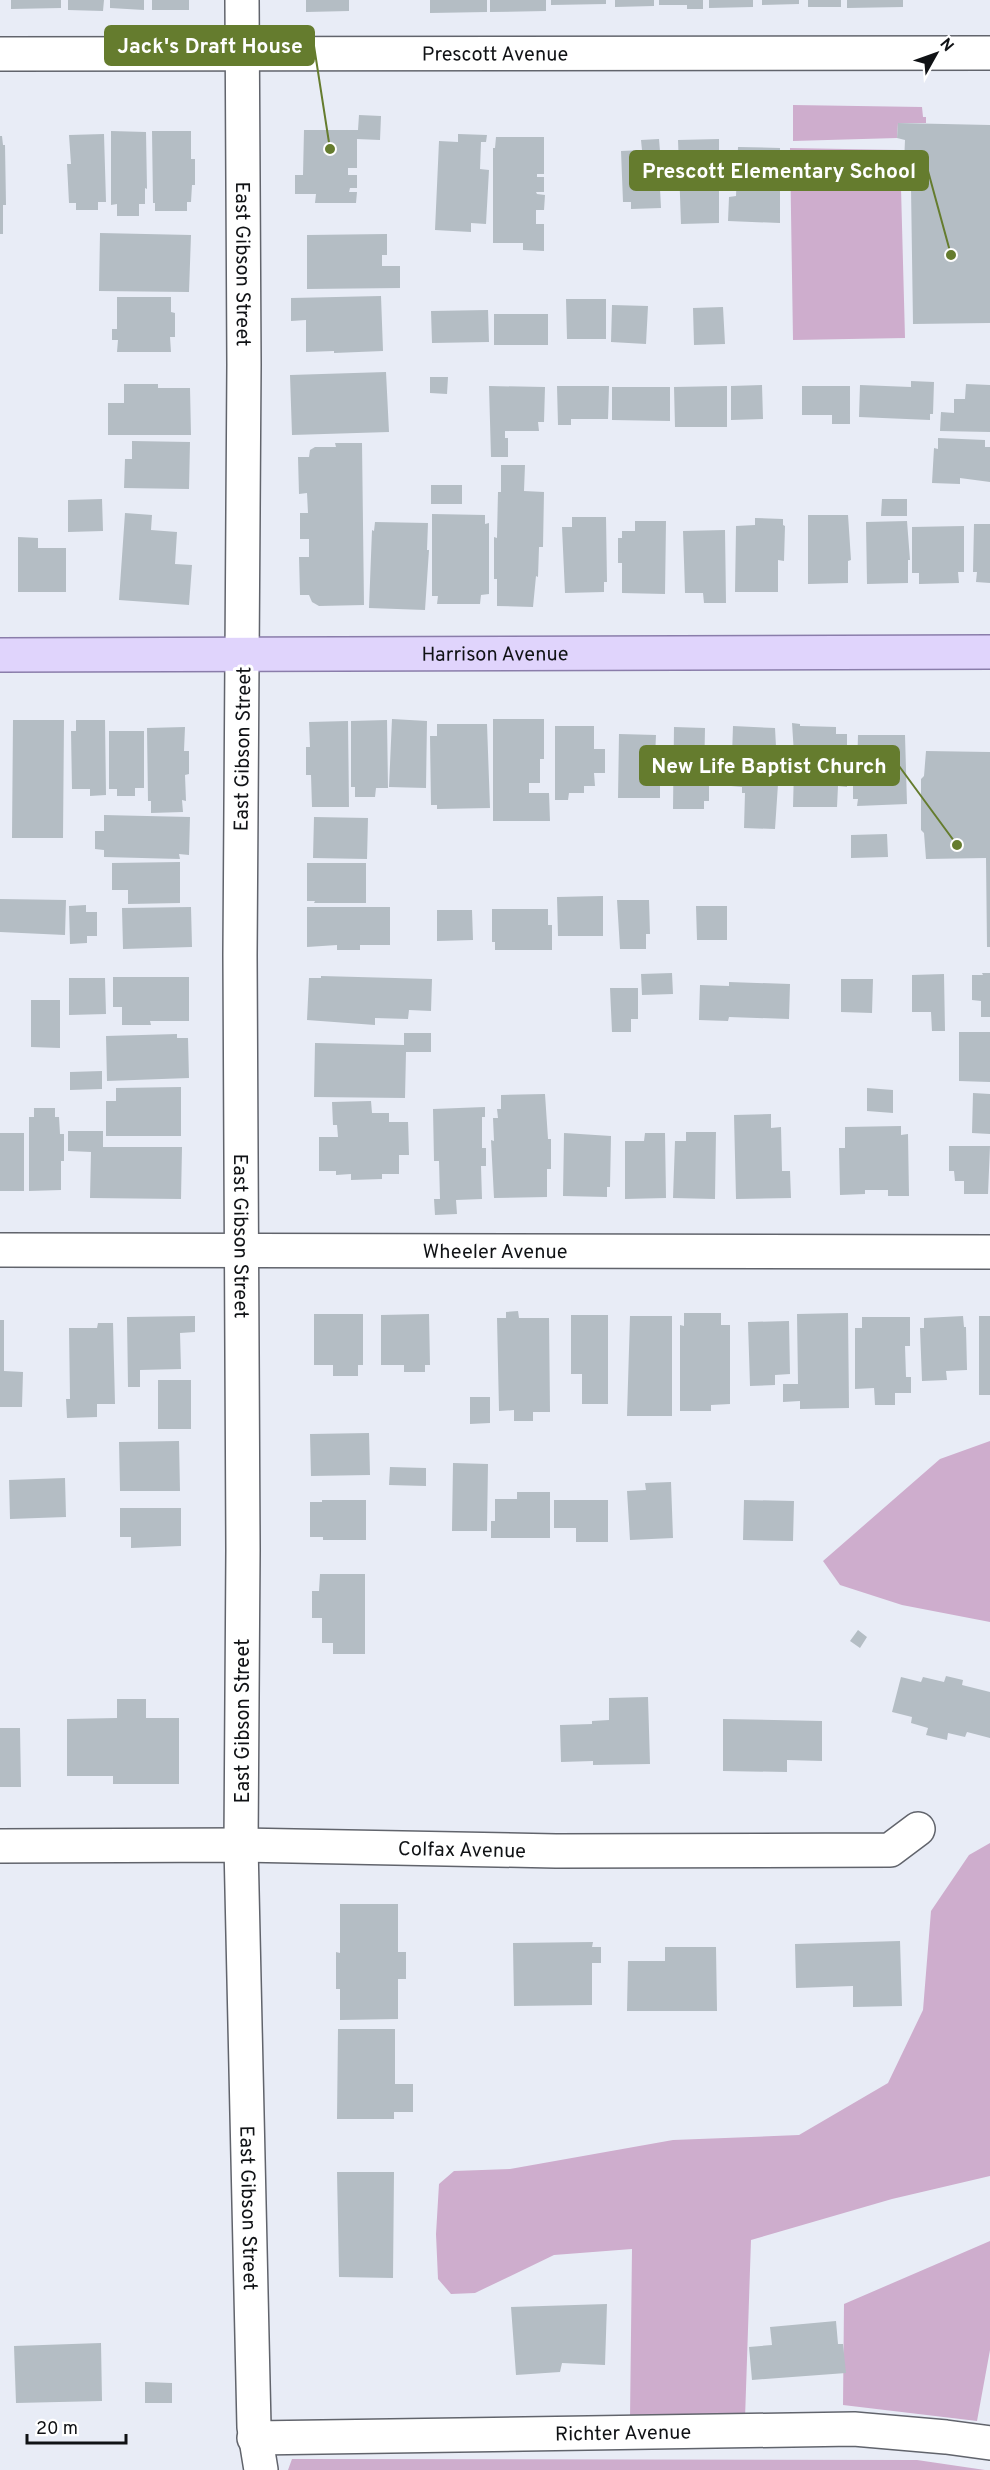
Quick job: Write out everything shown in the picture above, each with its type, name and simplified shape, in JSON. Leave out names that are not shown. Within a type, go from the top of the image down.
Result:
[{"type":"main road","name":"Harrison Avenue","points":[[0,654],[990,652]]},
{"type":"street","name":"East Gibson Street","points":[[242,0],[243,654],[240,955],[243,1539],[241,1845],[254,2438],[261,2470]]},
{"type":"street","name":"Prescott Avenue","points":[[0,54],[990,54]]},
{"type":"street","name":"Wheeler Avenue","points":[[0,1250],[990,1252]]},
{"type":"street","name":"Colfax Avenue","points":[[0,1846],[241,1845],[556,1851],[890,1850],[918,1828]]},
{"type":"street","name":"Richter Avenue","points":[[254,2438],[854,2429],[990,2443]]},
{"type":"shaded area","points":[[793,105],[922,107],[926,123],[898,123],[897,138],[793,141]]},
{"type":"shaded area","points":[[790,148],[900,150],[905,338],[793,340]]},
{"type":"shaded area","points":[[990,1441],[990,1622],[902,1605],[840,1585],[823,1561],[940,1459]]},
{"type":"shaded area","points":[[990,1843],[990,2176],[892,2199],[751,2240],[745,2419],[630,2419],[632,2249],[554,2255],[475,2293],[451,2294],[438,2279],[436,2234],[439,2184],[454,2171],[510,2169],[673,2140],[799,2135],[888,2083],[923,2010],[931,1911],[969,1855]]},
{"type":"shaded area","points":[[990,2241],[990,2350],[977,2421],[843,2405],[844,2304]]},
{"type":"shaded area","points":[[292,2459],[917,2460],[985,2470],[288,2470]]},
{"type":"building","points":[[11,0],[61,0],[61,8],[11,9]]},
{"type":"building","points":[[68,0],[104,0],[103,11],[68,10]]},
{"type":"building","points":[[110,0],[144,0],[144,10],[110,8]]},
{"type":"building","points":[[152,0],[189,0],[189,10],[152,10]]},
{"type":"building","points":[[306,0],[349,0],[349,11],[306,12]]},
{"type":"building","points":[[430,0],[487,0],[487,12],[430,13]]},
{"type":"building","points":[[490,0],[546,0],[546,11],[490,12]]},
{"type":"building","points":[[551,0],[606,0],[606,4],[551,5]]},
{"type":"building","points":[[615,0],[654,0],[654,6],[615,7]]},
{"type":"building","points":[[659,0],[703,0],[703,9],[687,9],[687,5],[659,5]]},
{"type":"building","points":[[709,0],[753,0],[753,7],[709,8]]},
{"type":"building","points":[[762,0],[799,0],[799,4],[762,5]]},
{"type":"building","points":[[808,0],[841,0],[841,7],[808,7]]},
{"type":"building","points":[[847,0],[903,0],[903,7],[847,8]]},
{"type":"building","points":[[359,115],[381,116],[380,140],[357,139],[357,168],[348,168],[348,175],[357,175],[357,188],[350,188],[349,192],[357,192],[356,203],[315,203],[316,194],[295,194],[295,175],[303,175],[304,130],[358,130]]},
{"type":"building","points":[[898,123],[990,125],[990,323],[913,324],[911,187],[903,187],[905,140],[897,138]]},
{"type":"building","points":[[111,131],[146,132],[147,189],[145,188],[145,204],[139,204],[139,216],[117,216],[117,204],[111,205]]},
{"type":"building","points":[[152,131],[191,131],[191,159],[195,159],[195,185],[192,185],[191,202],[187,202],[187,211],[155,211]]},
{"type":"building","points":[[104,134],[106,202],[98,202],[98,210],[76,210],[76,203],[69,203],[67,164],[71,164],[69,135]]},
{"type":"building","points":[[458,134],[487,135],[486,142],[481,142],[480,169],[489,170],[486,224],[471,223],[471,232],[435,230],[439,141],[458,142]]},
{"type":"building","points":[[0,136],[5,145],[6,205],[3,205],[3,234],[0,234]]},
{"type":"building","points":[[496,137],[544,137],[544,174],[537,174],[537,177],[544,177],[544,192],[536,192],[545,195],[544,210],[536,210],[536,224],[544,224],[544,251],[523,250],[523,243],[493,243],[493,148],[495,148]]},
{"type":"building","points":[[659,139],[663,188],[660,189],[661,208],[631,209],[631,202],[623,202],[621,151],[642,150],[641,140]]},
{"type":"building","points":[[719,139],[719,223],[681,224],[678,140]]},
{"type":"building","points":[[738,147],[780,148],[780,223],[728,221],[729,197],[736,196]]},
{"type":"building","points":[[100,233],[191,235],[189,292],[99,291]]},
{"type":"building","points":[[387,234],[387,255],[382,255],[382,266],[400,266],[400,288],[307,289],[307,235]]},
{"type":"building","points":[[381,296],[383,351],[306,352],[306,320],[291,321],[291,298]]},
{"type":"building","points":[[117,297],[171,297],[171,312],[175,313],[175,337],[170,337],[171,352],[117,352],[118,340],[112,340],[112,329],[117,329]]},
{"type":"building","points":[[566,299],[606,299],[606,339],[567,339]]},
{"type":"building","points":[[612,305],[648,306],[646,344],[611,342]]},
{"type":"building","points":[[723,307],[725,344],[694,345],[693,308]]},
{"type":"building","points":[[488,310],[489,342],[432,343],[431,311]]},
{"type":"building","points":[[494,314],[548,314],[548,345],[494,345]]},
{"type":"building","points":[[386,372],[389,432],[292,435],[290,375]]},
{"type":"building","points":[[430,377],[448,377],[447,394],[430,393]]},
{"type":"building","points":[[911,381],[934,382],[933,414],[930,414],[930,420],[859,417],[860,385],[911,387]]},
{"type":"building","points":[[124,384],[158,384],[158,388],[190,388],[191,435],[108,435],[108,403],[124,403]]},
{"type":"building","points":[[966,384],[990,385],[990,432],[940,431],[941,412],[954,413],[954,399],[965,399]]},
{"type":"building","points":[[762,385],[763,419],[731,420],[731,386]]},
{"type":"building","points":[[489,386],[545,387],[544,422],[538,422],[539,431],[505,431],[505,438],[508,438],[508,457],[491,457]]},
{"type":"building","points":[[557,386],[609,386],[608,419],[571,419],[571,425],[558,425]]},
{"type":"building","points":[[727,386],[727,427],[675,427],[674,387]]},
{"type":"building","points":[[802,386],[850,386],[850,424],[832,424],[832,415],[802,415]]},
{"type":"building","points":[[612,387],[670,387],[670,421],[612,420]]},
{"type":"building","points":[[938,438],[985,440],[985,447],[990,447],[990,482],[960,478],[960,484],[932,483],[934,448],[938,449]]},
{"type":"building","points":[[132,441],[190,442],[189,489],[124,488],[125,459],[132,459]]},
{"type":"building","points":[[335,443],[362,443],[364,605],[319,606],[312,602],[309,595],[300,595],[299,557],[309,557],[309,539],[300,539],[300,513],[308,513],[307,493],[299,494],[298,457],[309,457],[310,450],[315,447],[336,447]]},
{"type":"building","points":[[501,465],[525,465],[524,491],[544,492],[543,547],[539,547],[538,577],[536,576],[533,607],[497,606],[497,579],[494,579],[494,537],[497,538]]},
{"type":"building","points":[[431,485],[462,485],[462,504],[431,504]]},
{"type":"building","points":[[102,499],[103,531],[68,532],[68,500]]},
{"type":"building","points":[[882,499],[907,499],[907,516],[881,516]]},
{"type":"building","points":[[125,513],[152,515],[151,530],[177,532],[175,564],[192,565],[189,605],[119,600]]},
{"type":"building","points":[[432,514],[485,515],[485,524],[489,523],[489,594],[481,595],[480,604],[437,604],[438,596],[432,596]]},
{"type":"building","points":[[808,515],[848,515],[851,560],[848,561],[848,583],[808,584]]},
{"type":"building","points":[[572,517],[606,517],[607,582],[604,582],[604,592],[565,593],[562,527],[572,527]]},
{"type":"building","points":[[755,518],[783,519],[785,526],[784,561],[778,560],[778,592],[735,592],[736,526],[755,525]]},
{"type":"building","points":[[635,521],[666,521],[665,594],[622,593],[622,563],[618,563],[618,538],[622,538],[622,531],[635,531]]},
{"type":"building","points":[[907,521],[910,560],[908,560],[908,583],[867,584],[866,522]]},
{"type":"building","points":[[375,522],[428,523],[427,550],[429,550],[425,610],[369,608],[372,530],[374,531]]},
{"type":"building","points":[[974,524],[990,524],[990,583],[976,582],[977,572],[973,572]]},
{"type":"building","points":[[964,526],[964,572],[958,572],[959,583],[919,584],[919,573],[912,573],[912,527]]},
{"type":"building","points":[[725,530],[726,603],[704,603],[703,593],[685,593],[683,531]]},
{"type":"building","points":[[18,537],[38,538],[38,548],[66,548],[66,592],[18,592]]},
{"type":"building","points":[[392,719],[427,721],[426,788],[389,787]]},
{"type":"building","points":[[493,719],[544,719],[544,759],[540,759],[540,783],[529,783],[529,793],[549,793],[550,821],[493,821]]},
{"type":"building","points":[[13,720],[64,720],[63,838],[12,838]]},
{"type":"building","points":[[76,720],[105,720],[106,795],[90,796],[90,789],[72,789],[71,731],[76,731]]},
{"type":"building","points":[[387,720],[388,788],[376,788],[375,797],[355,797],[355,787],[351,787],[351,721]]},
{"type":"building","points":[[348,721],[349,807],[312,807],[311,775],[306,775],[306,747],[310,747],[309,722]]},
{"type":"building","points":[[792,723],[800,724],[800,726],[836,727],[836,734],[847,734],[847,787],[838,786],[837,807],[793,807]]},
{"type":"building","points":[[437,724],[487,724],[490,808],[437,809],[437,805],[431,805],[430,736],[437,736]]},
{"type":"building","points":[[555,726],[594,726],[594,749],[605,749],[605,773],[594,773],[595,786],[584,786],[584,793],[569,793],[568,800],[555,800]]},
{"type":"building","points":[[733,726],[775,728],[778,784],[775,829],[744,828],[745,793],[742,793],[742,787],[731,786]]},
{"type":"building","points":[[185,727],[184,751],[189,751],[189,774],[185,775],[186,801],[182,800],[183,812],[151,813],[151,801],[148,801],[147,728]]},
{"type":"building","points":[[674,727],[705,728],[704,780],[709,780],[709,801],[704,801],[704,809],[673,809]]},
{"type":"building","points":[[109,731],[144,731],[144,788],[135,788],[135,796],[117,796],[117,789],[109,789]]},
{"type":"building","points":[[619,734],[656,735],[655,757],[665,757],[665,781],[660,781],[660,798],[618,798]]},
{"type":"building","points":[[858,735],[905,735],[907,804],[857,806],[858,799],[853,799],[853,770],[857,770]]},
{"type":"building","points":[[926,751],[990,752],[990,947],[987,947],[986,858],[926,859],[924,833],[921,830],[921,779],[924,776]]},
{"type":"building","points":[[104,815],[190,817],[189,855],[179,854],[180,859],[104,857],[104,850],[95,849],[95,831],[104,831]]},
{"type":"building","points":[[314,817],[368,818],[367,859],[313,858]]},
{"type":"building","points":[[887,834],[888,857],[851,858],[851,835]]},
{"type":"building","points":[[180,862],[180,903],[128,904],[128,890],[112,890],[112,863]]},
{"type":"building","points":[[307,863],[366,863],[366,903],[307,901]]},
{"type":"building","points":[[603,896],[603,936],[558,936],[557,897]]},
{"type":"building","points":[[0,899],[66,900],[65,935],[0,932]]},
{"type":"building","points":[[617,900],[649,900],[650,934],[646,934],[646,949],[620,949]]},
{"type":"building","points":[[86,905],[86,912],[97,912],[97,936],[87,936],[87,943],[70,944],[69,906]]},
{"type":"building","points":[[696,906],[727,906],[727,940],[697,940]]},
{"type":"building","points":[[191,907],[192,947],[123,949],[122,908]]},
{"type":"building","points":[[307,907],[390,907],[390,945],[360,945],[360,950],[337,950],[337,945],[307,947]]},
{"type":"building","points":[[492,909],[548,909],[548,925],[552,925],[552,950],[495,950],[495,942],[492,942]]},
{"type":"building","points":[[437,910],[472,910],[473,940],[437,941]]},
{"type":"building","points":[[672,973],[673,994],[642,995],[641,974]]},
{"type":"building","points":[[982,973],[990,973],[990,1017],[981,1017],[981,1001],[972,1000],[972,975],[983,975]]},
{"type":"building","points":[[944,974],[945,1031],[932,1031],[931,1012],[912,1012],[912,975]]},
{"type":"building","points":[[321,976],[432,979],[431,1011],[409,1010],[408,1019],[375,1018],[375,1025],[307,1020],[309,978],[321,978]]},
{"type":"building","points":[[113,977],[189,977],[189,1021],[150,1021],[151,1025],[122,1025],[122,1007],[113,1007]]},
{"type":"building","points":[[69,978],[105,978],[106,1014],[69,1015]]},
{"type":"building","points":[[841,979],[873,979],[872,1013],[841,1012]]},
{"type":"building","points":[[729,982],[790,984],[789,1019],[729,1017],[728,1021],[699,1020],[700,985],[729,986]]},
{"type":"building","points":[[610,988],[638,988],[638,1019],[631,1019],[631,1032],[612,1032]]},
{"type":"building","points":[[31,1000],[60,1000],[60,1048],[31,1047]]},
{"type":"building","points":[[959,1032],[990,1032],[990,1082],[959,1081]]},
{"type":"building","points":[[404,1033],[431,1033],[431,1052],[406,1052],[405,1098],[314,1097],[315,1043],[404,1045]]},
{"type":"building","points":[[177,1034],[177,1038],[188,1038],[189,1078],[107,1081],[106,1036]]},
{"type":"building","points":[[102,1071],[102,1089],[70,1090],[70,1072]]},
{"type":"building","points":[[181,1087],[181,1136],[106,1136],[106,1101],[116,1101],[116,1088]]},
{"type":"building","points":[[867,1088],[893,1090],[893,1113],[867,1111]]},
{"type":"building","points":[[973,1093],[990,1094],[990,1134],[972,1133]]},
{"type":"building","points":[[545,1094],[548,1139],[551,1139],[551,1169],[547,1169],[547,1197],[494,1198],[491,1140],[494,1141],[493,1118],[498,1118],[497,1109],[501,1109],[501,1095]]},
{"type":"building","points":[[371,1101],[372,1113],[389,1113],[389,1122],[408,1122],[409,1155],[399,1155],[399,1174],[382,1174],[382,1179],[351,1180],[351,1174],[336,1175],[336,1171],[319,1171],[319,1137],[338,1137],[337,1125],[333,1125],[332,1102]]},
{"type":"building","points":[[485,1107],[485,1117],[482,1117],[482,1148],[486,1148],[486,1166],[481,1166],[482,1199],[456,1200],[457,1214],[435,1215],[434,1199],[440,1199],[439,1161],[434,1161],[433,1109]]},
{"type":"building","points":[[34,1108],[55,1108],[55,1117],[59,1117],[60,1134],[64,1134],[61,1190],[29,1191],[29,1117],[34,1117]]},
{"type":"building","points":[[771,1114],[771,1128],[781,1127],[782,1171],[790,1171],[791,1198],[736,1199],[734,1115]]},
{"type":"building","points":[[901,1126],[901,1135],[908,1134],[909,1196],[888,1196],[888,1190],[865,1190],[865,1194],[840,1195],[839,1148],[845,1148],[845,1127]]},
{"type":"building","points":[[68,1131],[103,1131],[103,1147],[182,1147],[181,1199],[90,1198],[91,1152],[68,1151]]},
{"type":"building","points":[[686,1132],[716,1132],[715,1199],[673,1198],[675,1141],[686,1141]]},
{"type":"building","points":[[0,1133],[24,1133],[24,1191],[0,1191]]},
{"type":"building","points":[[564,1133],[611,1136],[610,1187],[607,1187],[607,1197],[563,1196]]},
{"type":"building","points":[[645,1133],[665,1133],[666,1198],[625,1199],[625,1141],[644,1141]]},
{"type":"building","points":[[949,1146],[990,1146],[988,1194],[964,1194],[964,1181],[955,1181],[954,1171],[949,1171]]},
{"type":"building","points":[[518,1311],[519,1318],[549,1318],[550,1412],[533,1412],[533,1421],[514,1421],[514,1410],[499,1411],[497,1318],[506,1318],[506,1312]]},
{"type":"building","points":[[684,1313],[721,1313],[721,1325],[730,1325],[730,1404],[711,1405],[711,1411],[680,1411],[680,1325],[684,1326]]},
{"type":"building","points":[[848,1313],[849,1408],[800,1409],[800,1401],[783,1402],[783,1384],[798,1384],[797,1314]]},
{"type":"building","points":[[314,1314],[363,1314],[363,1365],[358,1365],[358,1376],[333,1376],[333,1365],[314,1365]]},
{"type":"building","points":[[429,1314],[430,1365],[425,1365],[425,1372],[404,1372],[404,1365],[381,1365],[381,1315]]},
{"type":"building","points":[[571,1315],[608,1315],[608,1404],[582,1404],[582,1374],[571,1374]]},
{"type":"building","points":[[195,1316],[195,1332],[180,1333],[181,1369],[140,1370],[140,1387],[128,1387],[127,1317]]},
{"type":"building","points":[[630,1316],[672,1316],[672,1416],[627,1416]]},
{"type":"building","points":[[963,1316],[964,1327],[966,1327],[967,1370],[946,1371],[947,1380],[922,1381],[920,1328],[924,1328],[924,1318]]},
{"type":"building","points":[[979,1316],[990,1316],[990,1395],[979,1395]]},
{"type":"building","points":[[862,1317],[910,1317],[910,1346],[905,1346],[906,1377],[911,1377],[911,1393],[895,1393],[895,1405],[875,1405],[874,1388],[855,1389],[855,1328],[862,1328]]},
{"type":"building","points":[[0,1320],[4,1320],[4,1371],[23,1372],[22,1407],[0,1407]]},
{"type":"building","points":[[789,1321],[790,1374],[775,1375],[775,1385],[750,1386],[748,1322]]},
{"type":"building","points":[[98,1323],[113,1323],[115,1404],[97,1404],[97,1417],[67,1418],[66,1399],[70,1399],[69,1328],[97,1328]]},
{"type":"building","points":[[158,1380],[191,1380],[191,1429],[158,1429]]},
{"type":"building","points":[[470,1397],[490,1397],[490,1423],[470,1424]]},
{"type":"building","points":[[369,1433],[370,1475],[311,1476],[310,1434]]},
{"type":"building","points":[[179,1441],[180,1491],[120,1491],[119,1442]]},
{"type":"building","points":[[453,1463],[488,1464],[487,1531],[452,1531]]},
{"type":"building","points":[[390,1467],[426,1468],[426,1486],[389,1485]]},
{"type":"building","points":[[65,1478],[66,1517],[10,1519],[9,1480]]},
{"type":"building","points":[[671,1482],[673,1538],[630,1540],[627,1491],[646,1490],[645,1483]]},
{"type":"building","points":[[517,1492],[550,1492],[550,1538],[491,1538],[491,1521],[495,1521],[495,1499],[517,1499]]},
{"type":"building","points":[[322,1500],[366,1500],[366,1540],[323,1540],[323,1537],[310,1537],[310,1502],[322,1502]]},
{"type":"building","points":[[554,1500],[608,1500],[608,1542],[576,1542],[576,1528],[554,1528]]},
{"type":"building","points":[[744,1500],[794,1501],[793,1541],[743,1540]]},
{"type":"building","points":[[120,1508],[181,1508],[181,1546],[131,1548],[131,1537],[120,1537]]},
{"type":"building","points":[[320,1574],[365,1574],[365,1654],[333,1654],[333,1643],[322,1643],[322,1618],[312,1618],[312,1591],[319,1591]]},
{"type":"building","points":[[858,1630],[867,1637],[860,1648],[850,1641]]},
{"type":"building","points":[[946,1676],[963,1680],[962,1685],[990,1692],[990,1738],[967,1732],[965,1737],[948,1733],[947,1740],[926,1735],[928,1728],[911,1723],[912,1717],[892,1712],[901,1677],[921,1682],[923,1677],[944,1682]]},
{"type":"building","points":[[648,1697],[650,1764],[593,1765],[593,1761],[561,1762],[560,1725],[592,1724],[592,1721],[609,1720],[609,1698]]},
{"type":"building","points":[[117,1699],[146,1699],[146,1718],[179,1718],[179,1784],[113,1784],[113,1776],[67,1776],[67,1719],[117,1718]]},
{"type":"building","points":[[723,1719],[822,1721],[822,1761],[787,1760],[787,1772],[723,1771]]},
{"type":"building","points":[[0,1728],[20,1728],[21,1787],[0,1787]]},
{"type":"building","points":[[340,1904],[398,1904],[398,1952],[406,1952],[406,1979],[398,1979],[398,2019],[340,2020],[340,1989],[336,1989],[336,1952],[340,1953]]},
{"type":"building","points":[[900,1941],[902,2006],[853,2007],[853,1986],[796,1988],[795,1944]]},
{"type":"building","points":[[593,1942],[592,1947],[601,1947],[601,1963],[592,1963],[592,2005],[514,2006],[513,1943]]},
{"type":"building","points":[[665,1947],[716,1947],[717,2011],[627,2011],[628,1961],[665,1961]]},
{"type":"building","points":[[338,2029],[395,2029],[395,2084],[413,2084],[413,2112],[394,2112],[394,2119],[337,2119]]},
{"type":"building","points":[[337,2172],[394,2172],[393,2278],[339,2277]]},
{"type":"building","points":[[607,2304],[605,2365],[562,2363],[560,2372],[516,2375],[511,2307]]},
{"type":"building","points":[[836,2321],[838,2344],[843,2344],[846,2373],[752,2380],[749,2347],[772,2345],[770,2327]]},
{"type":"building","points":[[101,2343],[102,2401],[16,2403],[14,2346]]},
{"type":"building","points":[[145,2382],[172,2383],[172,2403],[145,2403]]},
{"type":"place","name":"Jack's Draft House","points":[[330,149]]},
{"type":"place","name":"Prescott Elementary School","points":[[951,255]]},
{"type":"place","name":"New Life Baptist Church","points":[[957,845]]}]
